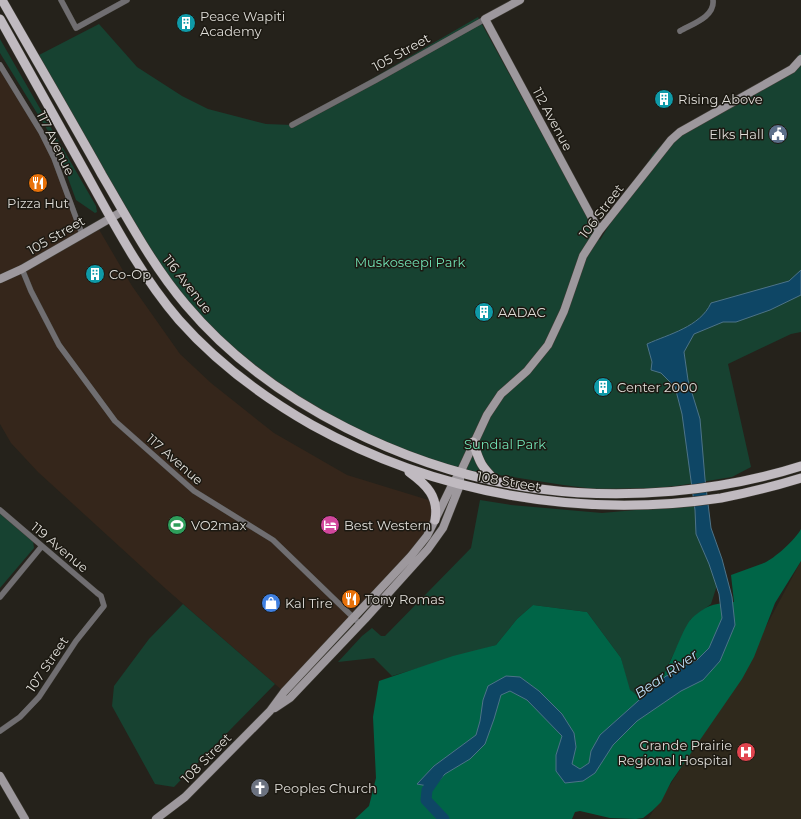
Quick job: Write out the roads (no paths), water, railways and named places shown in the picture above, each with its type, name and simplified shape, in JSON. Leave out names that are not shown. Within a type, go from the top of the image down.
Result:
[{"type":"main road","name":"116 Avenue","points":[[2,0],[156,266],[185,304],[218,340],[252,370],[297,401],[351,430],[396,450],[461,471]]},
{"type":"main road","points":[[0,19],[111,218],[143,272],[166,303],[195,337],[227,367],[259,392],[308,423],[358,449],[404,467],[456,484]]},
{"type":"main road","points":[[473,442],[480,463],[484,469],[498,482]]},
{"type":"main road","name":"108 Street","points":[[461,471],[498,482],[540,489],[577,492],[640,493],[720,485],[774,474],[801,466]]},
{"type":"main road","points":[[404,467],[424,482],[430,490],[437,512],[435,520]]},
{"type":"main road","name":"108 Street","points":[[456,484],[501,494],[571,503],[634,505],[721,498],[750,492],[801,478]]},
{"type":"street","points":[[61,0],[76,28],[127,0]]},
{"type":"street","name":"105 Street","points":[[292,125],[520,0]]},
{"type":"street","points":[[680,31],[709,15],[714,5],[713,0]]},
{"type":"street","name":"112 Avenue","points":[[486,19],[599,231]]},
{"type":"street","name":"106 Street","points":[[456,484],[473,442],[487,415],[501,394],[527,371],[548,345],[564,311],[584,256],[599,231],[671,140],[680,132],[792,69],[800,60]]},
{"type":"street","name":"117 Avenue","points":[[0,65],[41,132],[54,158],[82,234]]},
{"type":"street","name":"105 Street","points":[[0,278],[22,269],[123,211]]},
{"type":"street","name":"117 Avenue","points":[[22,269],[31,291],[59,345],[114,421],[194,491],[273,540],[357,622]]},
{"type":"street","name":"108 Street","points":[[357,622],[427,536],[456,484]]},
{"type":"street","name":"108 Street","points":[[156,819],[173,808],[185,797],[270,711],[284,692],[357,622],[428,549],[443,528],[456,484]]},
{"type":"street","name":"119 Avenue","points":[[0,510],[101,596],[104,602]]},
{"type":"street","points":[[0,597],[42,546]]},
{"type":"street","name":"107 Street","points":[[0,731],[20,717],[39,698],[76,641],[104,606],[104,602]]},
{"type":"street","points":[[0,776],[24,819]]},
{"type":"water","points":[[801,270],[801,295],[770,310],[736,322],[723,322],[694,334],[684,352],[688,380],[700,419],[711,528],[722,559],[732,597],[735,625],[720,661],[703,680],[681,691],[637,721],[613,745],[595,773],[583,781],[565,783],[556,771],[556,755],[562,736],[527,700],[510,691],[501,695],[485,744],[470,759],[445,774],[433,787],[417,784],[434,766],[476,735],[483,700],[488,686],[506,676],[520,677],[539,691],[562,714],[574,733],[576,747],[572,764],[580,769],[589,763],[591,751],[600,735],[666,676],[672,675],[674,663],[680,662],[684,666],[697,660],[709,648],[722,618],[719,594],[709,564],[696,534],[695,510],[682,414],[675,387],[661,373],[651,370],[652,362],[647,344],[692,324],[706,311],[711,303],[789,281]]},
{"type":"waterway","name":"Bear River","points":[[438,774],[427,790],[426,800],[444,819]]},
{"type":"place","name":"Peace Wapiti Academy","points":[[186,23]]},
{"type":"place","name":"Rising Above","points":[[664,99]]},
{"type":"place","name":"Elks Hall","points":[[778,134]]},
{"type":"place","name":"Pizza Hut","points":[[38,183]]},
{"type":"place","name":"Co-Op","points":[[95,274]]},
{"type":"place","name":"AADAC","points":[[484,312]]},
{"type":"place","name":"Center 2000","points":[[603,387]]},
{"type":"place","name":"VO2max","points":[[177,525]]},
{"type":"place","name":"Best Western","points":[[330,525]]},
{"type":"place","name":"Tony Romas","points":[[351,599]]},
{"type":"place","name":"Kal Tire","points":[[271,603]]},
{"type":"place","name":"Grande Prairie Regional Hospital","points":[[746,752]]},
{"type":"place","name":"Peoples Church","points":[[260,788]]},
{"type":"park label","name":"Muskoseepi Park","points":[[410,262]]},
{"type":"park label","name":"Sundial Park","points":[[505,444]]}]
